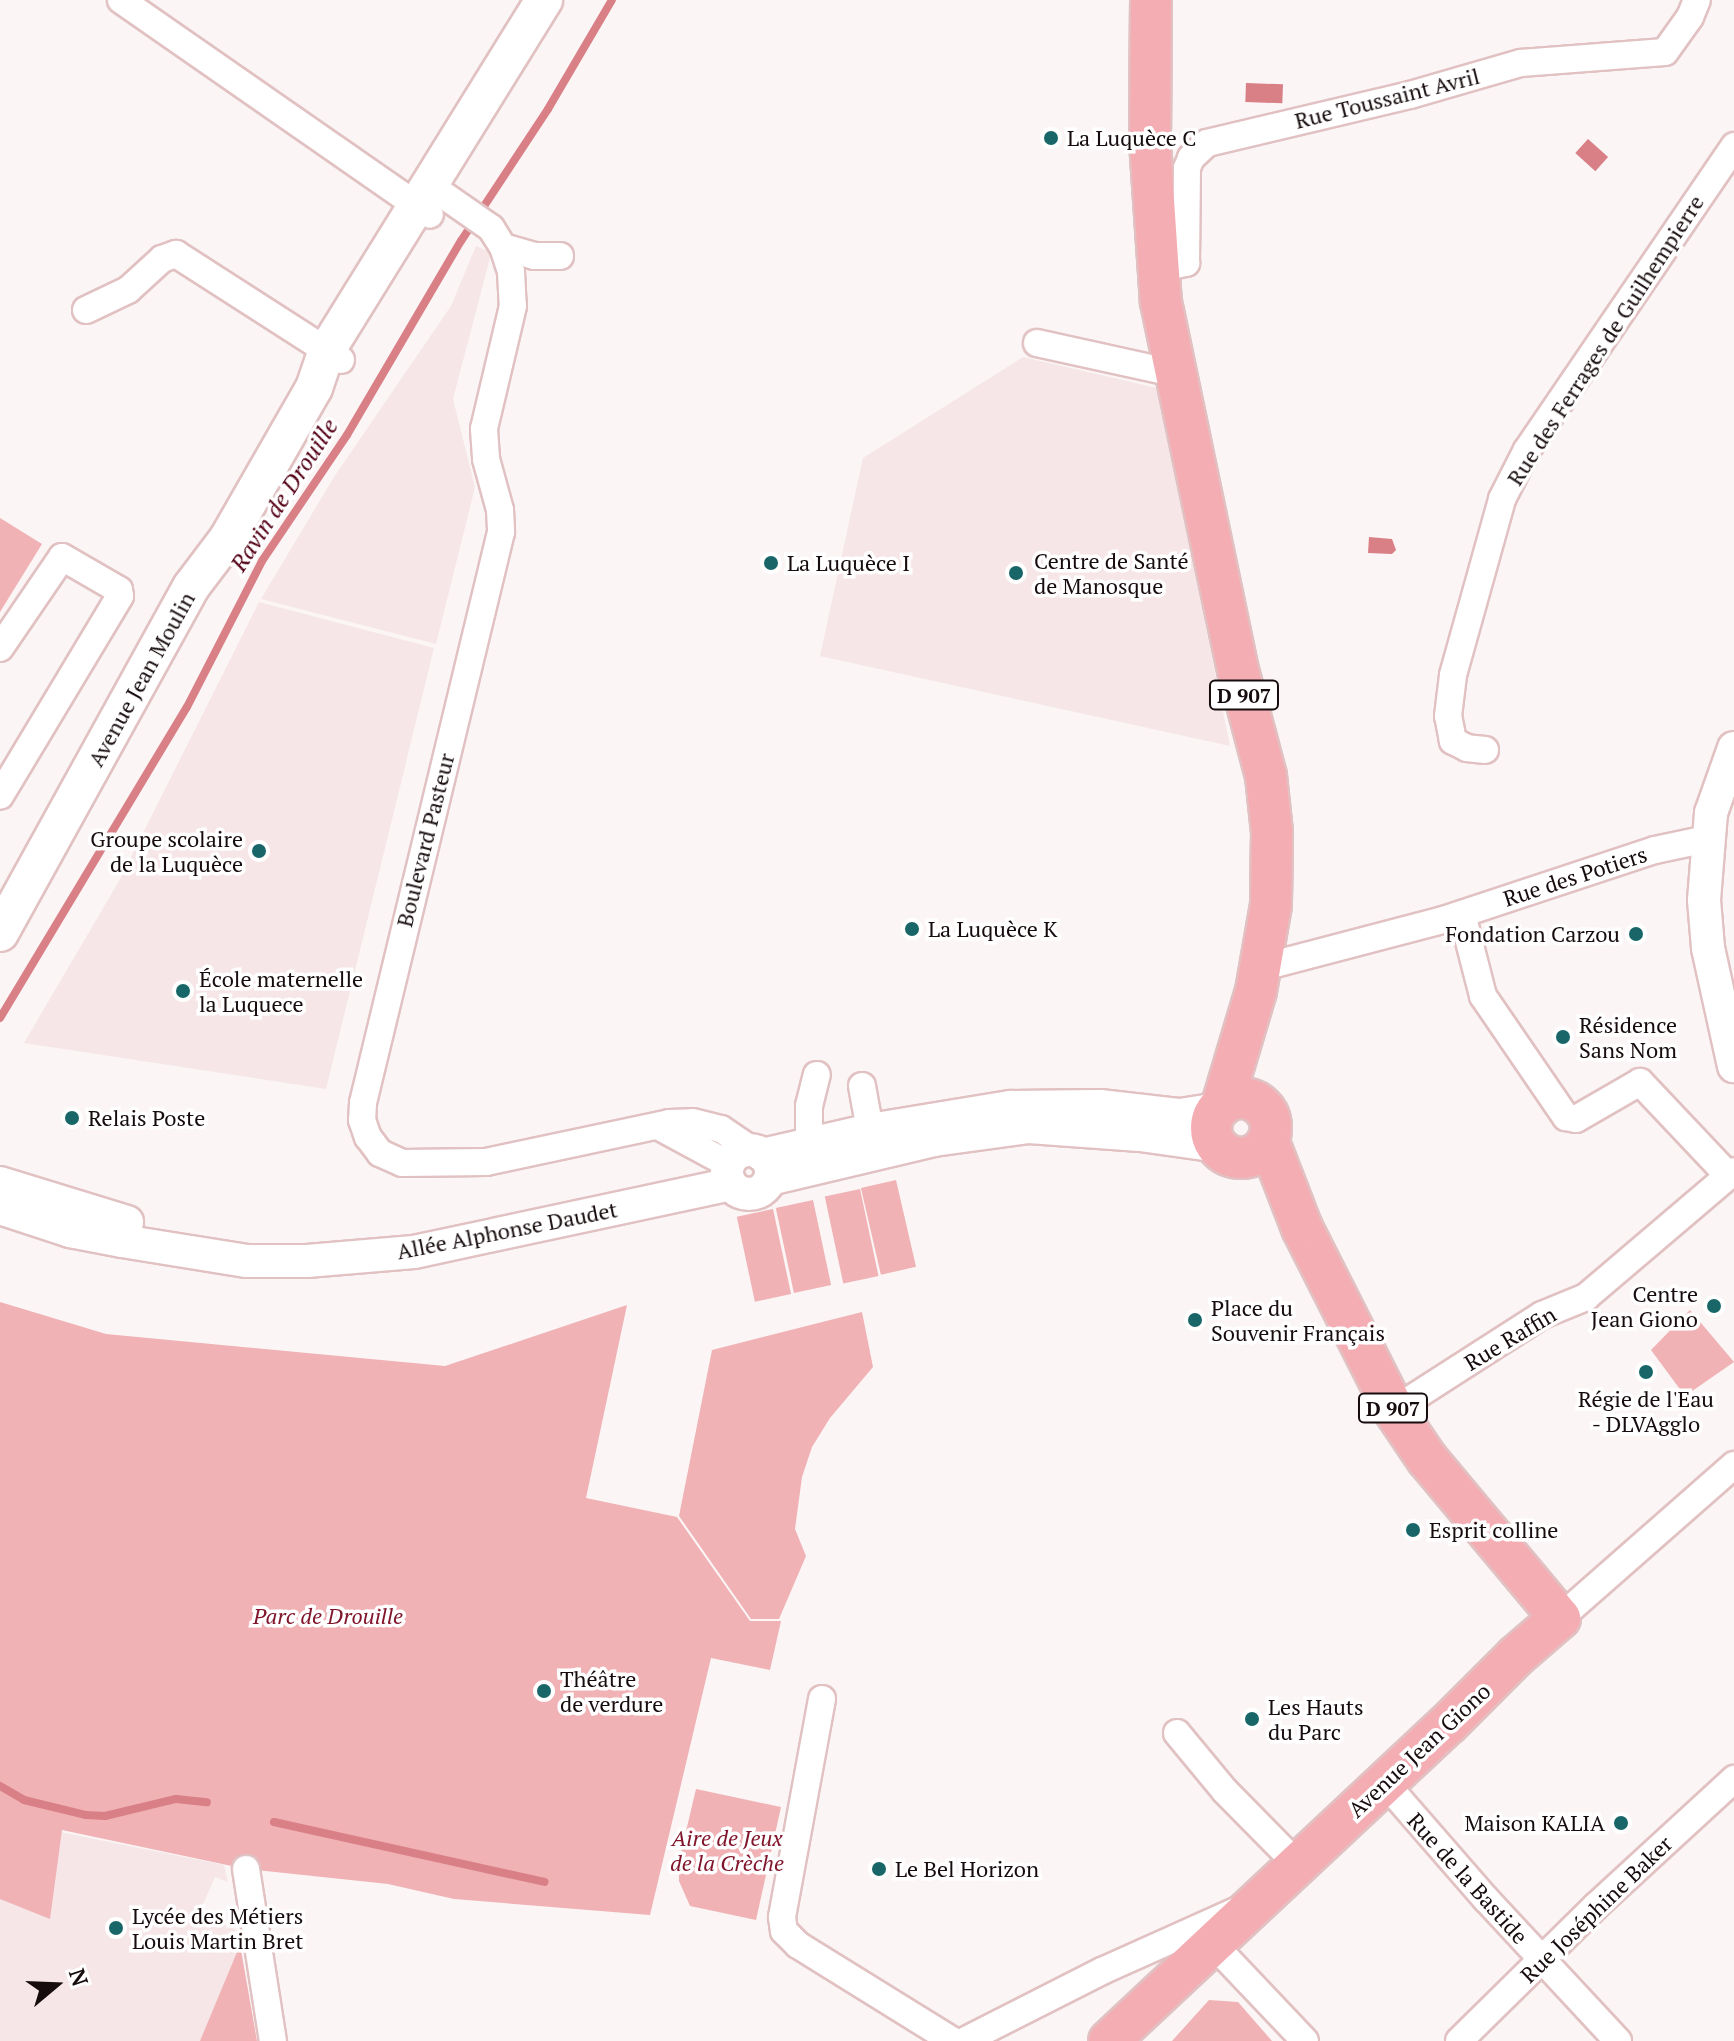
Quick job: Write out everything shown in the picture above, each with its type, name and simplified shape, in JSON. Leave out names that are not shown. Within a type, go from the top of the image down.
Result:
[{"type":"main road","name":"Avenue Jean Moulin","points":[[0,933],[191,587],[228,538],[334,355],[438,206],[467,127],[544,0]]},
{"type":"main road","name":"D 907","points":[[1151,0],[1150,142],[1157,269],[1174,373],[1269,799],[1273,878],[1258,980]]},
{"type":"main road","points":[[1237,1127],[1258,980]]},
{"type":"main road","name":"D 907","points":[[1237,1127],[1302,1228],[1394,1410],[1427,1459],[1560,1618]]},
{"type":"main road","name":"Avenue Jean Giono","points":[[1109,2041],[1560,1618]]},
{"type":"street","points":[[121,0],[438,206],[534,256],[560,256]]},
{"type":"street","name":"Rue Toussaint Avril","points":[[1157,269],[1186,263],[1185,186],[1191,158],[1207,143],[1227,135],[1410,95],[1521,63],[1665,52],[1690,17],[1697,0]]},
{"type":"street","name":"Rue des Ferrages de Guilhempierre","points":[[1485,750],[1467,748],[1453,741],[1448,716],[1453,675],[1502,499],[1527,450],[1734,146]]},
{"type":"street","name":"Boulevard Pasteur","points":[[497,237],[513,282],[513,306],[483,437],[500,510],[501,532],[363,1103],[362,1120],[368,1137],[388,1157],[420,1165],[495,1160],[658,1126],[748,1166]]},
{"type":"street","points":[[86,310],[128,290],[162,259],[176,254],[334,355]]},
{"type":"street","points":[[1037,343],[1174,373]]},
{"type":"street","points":[[0,648],[62,557],[119,590],[120,596],[0,796]]},
{"type":"street","points":[[1732,1047],[1708,948],[1704,900],[1711,813],[1734,748]]},
{"type":"street","name":"Rue des Potiers","points":[[1258,980],[1342,949],[1462,914],[1655,850],[1707,839]]},
{"type":"street","points":[[1462,914],[1483,996],[1569,1120],[1640,1082],[1730,1173]]},
{"type":"street","points":[[809,1143],[809,1106],[817,1075]]},
{"type":"street","points":[[862,1086],[870,1130]]},
{"type":"street","name":"Allée Alphonse Daudet","points":[[0,1208],[70,1231],[122,1241],[247,1261],[307,1261],[414,1252],[748,1166],[809,1143],[1011,1107],[1100,1106],[1180,1115],[1237,1127]]},
{"type":"street","name":"Allée Alphonse Daudet","points":[[0,1183],[127,1222],[252,1242],[404,1235],[748,1166],[1013,1128],[1140,1135],[1237,1127]]},
{"type":"street","name":"Rue Raffin","points":[[1394,1410],[1542,1315],[1586,1297],[1730,1173]]},
{"type":"street","name":"Avenue Jean Giono","points":[[1560,1618],[1734,1465]]},
{"type":"street","points":[[822,1699],[782,1917],[784,1931],[798,1945],[953,2041]]},
{"type":"street","points":[[1177,1733],[1225,1791],[1297,1864]]},
{"type":"street","name":"Rue Joséphine Baker","points":[[1459,2041],[1734,1779]]},
{"type":"street","name":"Rue de la Bastide","points":[[1385,1783],[1618,2041]]},
{"type":"street","points":[[246,1869],[273,2041]]},
{"type":"street","points":[[964,2041],[1102,1971],[1254,1903]]},
{"type":"street","points":[[1212,1943],[1305,2041]]},
{"type":"shaded area","points":[[1246,83],[1283,84],[1282,103],[1245,102]]},
{"type":"shaded area","points":[[1588,139],[1608,157],[1595,171],[1575,153]]},
{"type":"shaded area","points":[[476,246],[488,251],[490,258],[453,399],[475,487],[436,644],[261,599],[334,477],[451,306]]},
{"type":"shaded area","name":"Centre de Santé de Manosque","points":[[1023,357],[1157,388],[1230,746],[820,656],[863,458]]},
{"type":"shaded area","points":[[1369,537],[1392,539],[1396,550],[1392,554],[1368,553]]},
{"type":"shaded area","name":"Groupe scolaire de la Luquèce","points":[[259,602],[434,648],[326,1089],[24,1043],[119,881]]},
{"type":"shaded area","name":"Lycée des Métiers Louis Martin Bret","points":[[0,1820],[224,1865],[228,1882],[215,1877],[200,1911],[238,1931],[257,2041],[0,2041]]},
{"type":"green space","points":[[0,518],[42,544],[0,612]]},
{"type":"green space","points":[[896,1180],[916,1267],[881,1275],[861,1188]]},
{"type":"green space","points":[[860,1189],[879,1276],[843,1284],[825,1196]]},
{"type":"green space","points":[[813,1200],[831,1285],[794,1293],[776,1208]]},
{"type":"green space","points":[[773,1209],[791,1294],[755,1302],[737,1217]]},
{"type":"green space","name":"Parc de Drouille","points":[[0,1302],[106,1334],[445,1366],[627,1305],[586,1498],[677,1517],[750,1621],[781,1621],[770,1670],[711,1658],[650,1915],[454,1899],[388,1884],[246,1869],[62,1830],[50,1919],[0,1899]]},
{"type":"green space","points":[[1690,1310],[1734,1362],[1685,1396],[1651,1350]]},
{"type":"green space","points":[[862,1312],[873,1367],[830,1418],[812,1447],[802,1477],[795,1529],[806,1556],[779,1619],[751,1619],[679,1516],[712,1350]]},
{"type":"green space","name":"Aire de Jeux de la Crèche","points":[[696,1789],[781,1807],[756,1920],[690,1906],[679,1881],[679,1861]]},
{"type":"green space","points":[[240,1945],[257,2041],[200,2041]]},
{"type":"green space","points":[[1209,2000],[1238,2002],[1272,2041],[1172,2041]]},
{"type":"waterway","name":"Ravin de Drouille","points":[[0,1018],[187,707],[262,561],[347,435],[461,241],[548,109],[612,0]]},
{"type":"waterway","points":[[0,1786],[24,1800],[86,1815],[105,1816],[176,1799],[207,1802]]},
{"type":"waterway","points":[[274,1822],[544,1882]]},
{"type":"place","name":"La Luquèce C","points":[[1051,138]]},
{"type":"place","name":"La Luquèce I","points":[[771,563]]},
{"type":"place","name":"Centre de Santé de Manosque","points":[[1016,573]]},
{"type":"place","name":"Groupe scolaire de la Luquèce","points":[[259,851]]},
{"type":"place","name":"La Luquèce K","points":[[912,929]]},
{"type":"place","name":"Fondation Carzou","points":[[1636,934]]},
{"type":"place","name":"École maternelle la Luquece","points":[[183,991]]},
{"type":"place","name":"Résidence Sans Nom","points":[[1563,1037]]},
{"type":"place","name":"Relais Poste","points":[[72,1118]]},
{"type":"place","name":"Centre Jean Giono","points":[[1714,1306]]},
{"type":"place","name":"Place du Souvenir Français","points":[[1195,1320]]},
{"type":"place","name":"Régie de l'Eau - DLVAgglo","points":[[1646,1372]]},
{"type":"place","name":"Esprit colline","points":[[1413,1530]]},
{"type":"place","name":"Théâtre de verdure","points":[[544,1691]]},
{"type":"place","name":"Les Hauts du Parc","points":[[1252,1719]]},
{"type":"place","name":"Maison KALIA","points":[[1621,1823]]},
{"type":"place","name":"Le Bel Horizon","points":[[879,1869]]},
{"type":"place","name":"Lycée des Métiers Louis Martin Bret","points":[[116,1928]]}]
